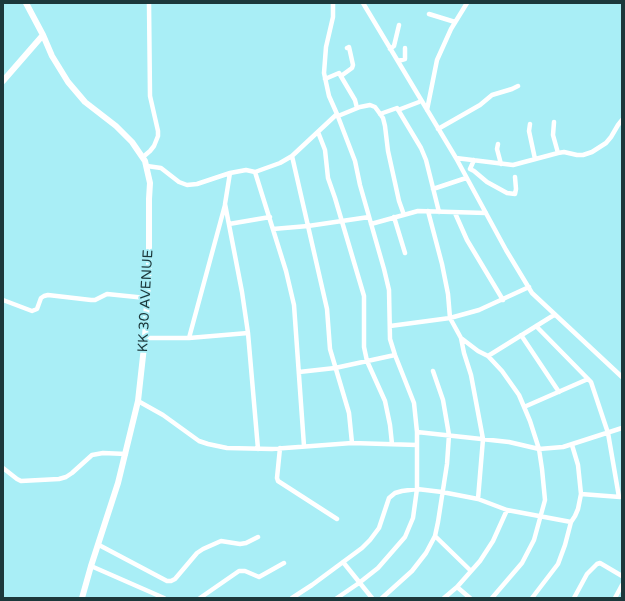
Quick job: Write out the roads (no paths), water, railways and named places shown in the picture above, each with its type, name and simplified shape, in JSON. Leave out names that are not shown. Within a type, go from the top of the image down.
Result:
[{"type":"main road","name":"KK 30 AVENUE","points":[[26,3],[57,64],[76,92],[125,134],[143,157],[150,183],[149,263],[145,338],[138,401],[126,454],[82,598]]},
{"type":"main road","points":[[3,81],[42,35]]},
{"type":"street","points":[[143,157],[154,146],[158,136],[150,96],[149,3]]},
{"type":"street","points":[[333,3],[333,17],[326,47],[325,79],[329,96],[338,115],[355,161],[360,185],[384,269],[389,290],[390,339],[414,403],[417,432],[417,489],[413,518],[405,537],[378,568],[337,598]]},
{"type":"street","points":[[362,3],[456,158],[506,250],[536,298],[622,377]]},
{"type":"street","points":[[427,110],[432,91],[435,67],[455,22],[466,3]]},
{"type":"street","points":[[429,14],[455,22]]},
{"type":"street","points":[[390,49],[394,46],[399,25]]},
{"type":"street","points":[[341,76],[352,68],[353,65],[349,47],[348,48]]},
{"type":"street","points":[[398,61],[405,59],[405,48]]},
{"type":"street","points":[[325,79],[339,73],[355,100],[357,108]]},
{"type":"street","points":[[438,129],[480,106],[492,95],[518,86]]},
{"type":"street","points":[[380,114],[397,108],[398,110],[419,102]]},
{"type":"street","points":[[146,166],[161,168],[179,182],[187,185],[196,184],[230,173],[246,170],[255,172],[280,163],[292,156],[338,115],[370,105],[375,107],[380,114],[385,126],[388,151],[399,201],[404,215]]},
{"type":"street","points":[[398,110],[421,148],[439,212]]},
{"type":"street","points":[[456,158],[513,165],[564,152],[577,155],[592,152],[612,137],[622,120]]},
{"type":"street","points":[[554,122],[553,135],[558,153]]},
{"type":"street","points":[[530,124],[529,131],[535,159]]},
{"type":"street","points":[[318,132],[324,150],[328,178],[364,296],[364,335],[367,361],[385,401],[392,444]]},
{"type":"street","points":[[498,144],[497,149],[501,164]]},
{"type":"street","points":[[292,156],[328,309],[330,349],[349,413],[352,442]]},
{"type":"street","points":[[474,160],[470,169],[487,182],[507,193],[515,194],[515,177]]},
{"type":"street","points":[[255,172],[286,271],[294,305],[304,446]]},
{"type":"street","points":[[189,338],[225,204],[230,173]]},
{"type":"street","points":[[433,188],[466,178]]},
{"type":"street","points":[[225,204],[242,292],[248,333],[258,449]]},
{"type":"street","points":[[371,224],[418,211],[486,213]]},
{"type":"street","points":[[428,211],[442,264],[448,294],[450,318],[461,338],[471,375],[484,439],[478,499]]},
{"type":"street","points":[[455,213],[467,240],[503,300]]},
{"type":"street","points":[[229,224],[270,217]]},
{"type":"street","points":[[273,229],[308,226],[369,217]]},
{"type":"street","points":[[394,217],[405,253]]},
{"type":"street","points":[[390,326],[450,318],[479,310],[529,287]]},
{"type":"street","points":[[3,300],[32,311],[37,309],[41,298],[48,295],[91,300],[95,300],[107,294],[146,298]]},
{"type":"street","points":[[488,356],[554,314]]},
{"type":"street","points":[[536,326],[591,382],[608,433],[620,497],[581,494]]},
{"type":"street","points":[[145,338],[189,338],[248,333]]},
{"type":"street","points":[[522,335],[559,392]]},
{"type":"street","points":[[461,338],[478,351],[488,356],[502,371],[518,395],[530,421],[539,449],[544,481],[545,500],[534,540],[522,563],[492,598]]},
{"type":"street","points":[[299,372],[335,368],[395,355]]},
{"type":"street","points":[[382,598],[412,571],[426,553],[435,536],[449,435],[443,400],[433,371]]},
{"type":"street","points":[[524,407],[588,379]]},
{"type":"street","points":[[138,401],[163,415],[194,438],[208,444],[235,449],[280,448],[352,442],[417,445]]},
{"type":"street","points":[[417,432],[509,442],[539,449],[554,449],[572,445],[622,428]]},
{"type":"street","points":[[532,598],[558,564],[566,545],[571,522],[575,516],[581,494],[578,466],[572,445]]},
{"type":"street","points":[[280,448],[278,481],[337,519]]},
{"type":"street","points":[[3,468],[21,481],[59,479],[72,473],[92,455],[103,452],[126,454]]},
{"type":"street","points":[[292,598],[362,548],[379,528],[389,498],[395,493],[402,491],[417,489],[442,492],[478,499],[507,510],[571,522]]},
{"type":"street","points":[[444,598],[457,587],[480,561],[493,541],[507,510]]},
{"type":"street","points":[[435,536],[471,571]]},
{"type":"street","points":[[99,545],[167,581],[171,581],[175,579],[197,553],[203,549],[222,541],[240,544],[246,543],[258,537]]},
{"type":"street","points":[[343,562],[372,598]]},
{"type":"street","points":[[200,598],[239,571],[245,571],[259,577],[284,563]]},
{"type":"street","points":[[574,598],[587,574],[597,564],[600,563],[622,576]]},
{"type":"street","points":[[91,566],[164,598]]},
{"type":"street","points":[[615,598],[622,584]]},
{"type":"street","points":[[457,587],[470,598]]}]
